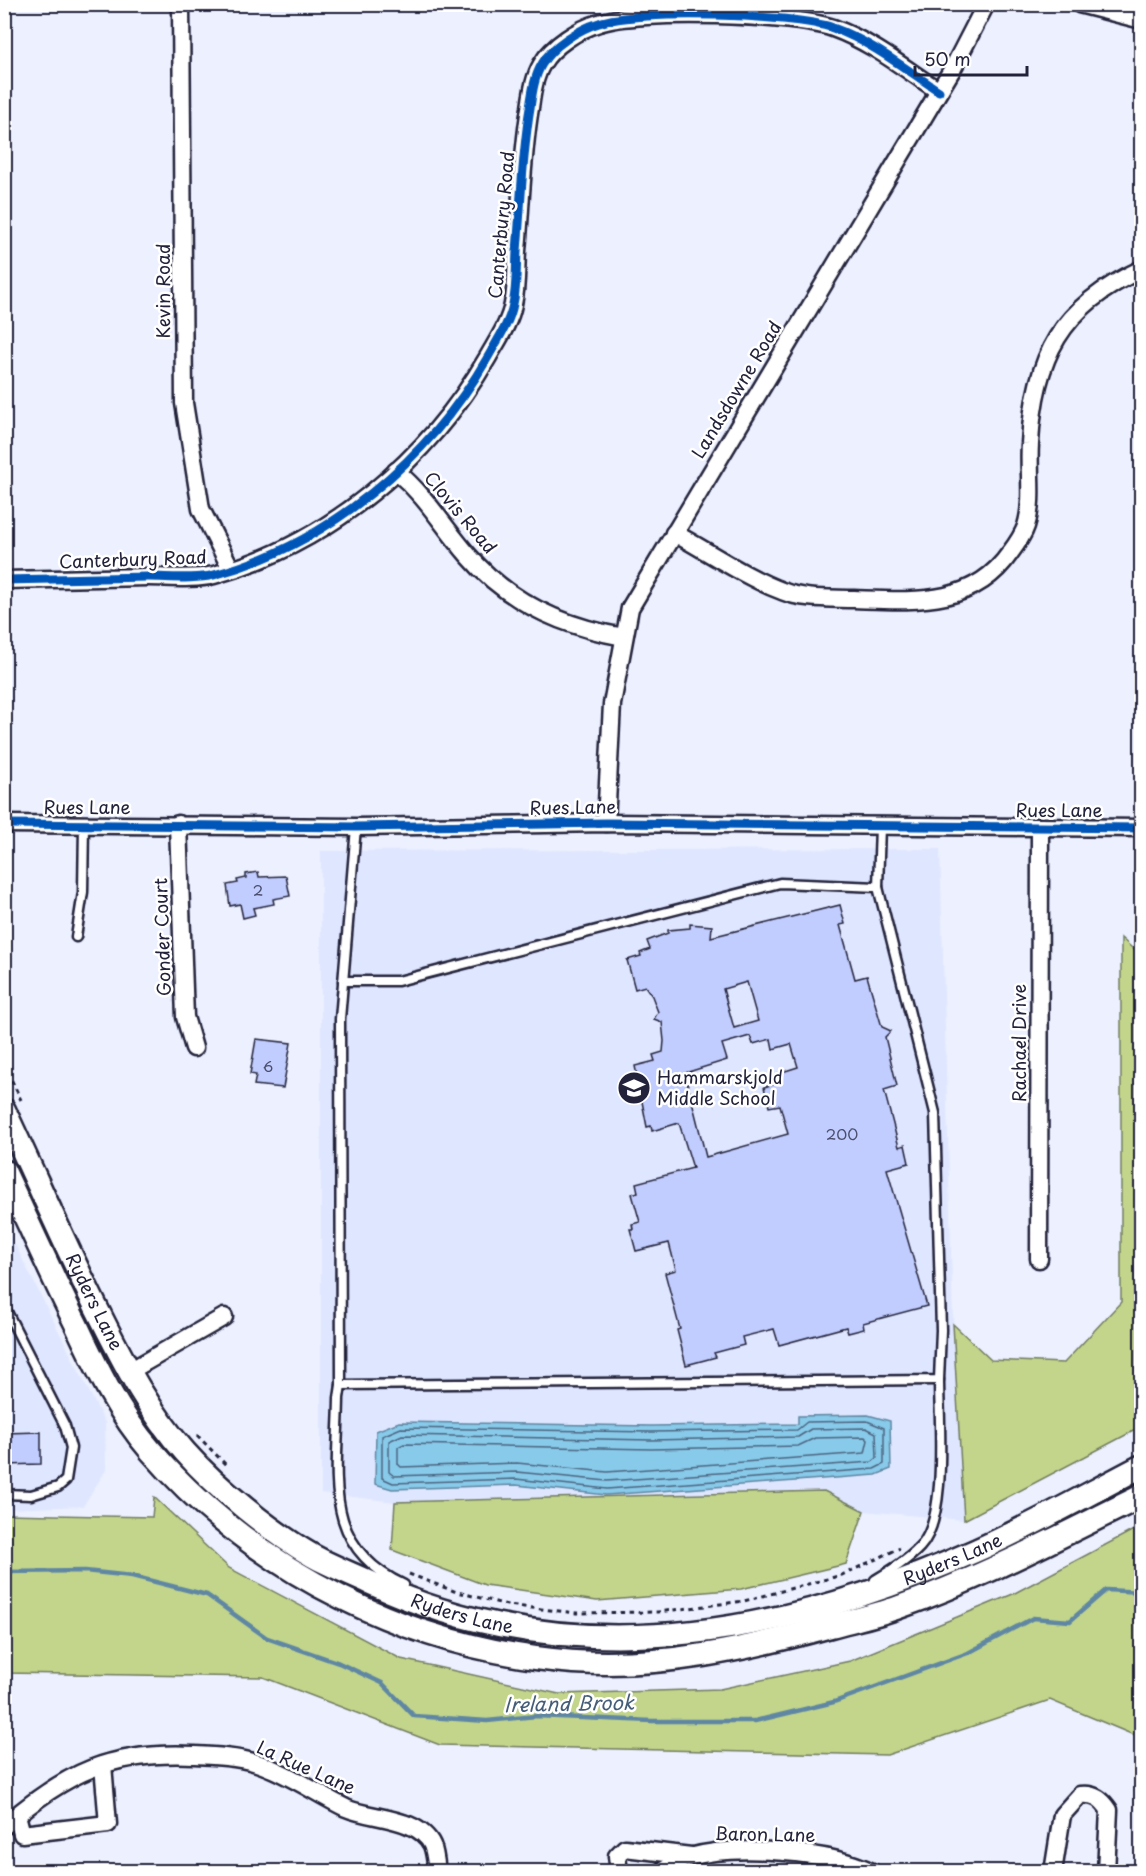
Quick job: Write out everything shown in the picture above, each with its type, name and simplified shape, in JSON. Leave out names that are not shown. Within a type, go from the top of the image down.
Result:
[{"type":"main road","name":"Ryders Lane","points":[[4,1110],[87,1290],[128,1372],[185,1452],[251,1513],[312,1556],[414,1602],[459,1617],[503,1628],[608,1637],[658,1635],[762,1623],[842,1600],[975,1551],[1142,1467]]},
{"type":"main road","name":"Ryders Lane","points":[[4,1171],[110,1394],[150,1450],[207,1508],[288,1569],[381,1617],[480,1648],[575,1662],[665,1660],[770,1643],[898,1607],[1011,1560],[1142,1496]]},
{"type":"street","name":"Kevin Road","points":[[181,4],[184,403],[201,509],[231,569]]},
{"type":"street","name":"Landsdowne Road","points":[[606,824],[612,704],[630,608],[939,91],[986,4]]},
{"type":"street","points":[[1079,4],[1142,20]]},
{"type":"street","name":"Canterbury Road","points":[[4,580],[210,576],[302,538],[345,513],[421,448],[453,410],[481,369],[513,305],[526,137],[534,83],[542,63],[558,46],[599,22],[652,15],[786,18],[831,27],[862,40],[939,91]]},
{"type":"street","points":[[674,534],[783,592],[811,597],[910,601],[956,594],[975,587],[1001,567],[1026,525],[1033,408],[1042,367],[1058,333],[1086,302],[1117,281],[1142,269]]},
{"type":"street","name":"Clovis Road","points":[[396,471],[420,491],[469,556],[506,591],[551,617],[575,626],[624,637]]},
{"type":"street","name":"Rues Lane","points":[[4,824],[356,827],[606,824],[1142,828]]},
{"type":"street","name":"Gonder Court","points":[[178,825],[185,1017],[194,1048]]},
{"type":"street","name":"Rachael Drive","points":[[1040,827],[1040,1259]]},
{"type":"street","points":[[128,1372],[224,1317]]},
{"type":"street","name":"La Rue Lane","points":[[11,1821],[34,1800],[68,1779],[129,1756],[154,1753],[218,1756],[258,1763],[347,1808],[412,1826],[424,1834],[432,1845],[437,1872]]},
{"type":"street","points":[[11,1821],[22,1834],[108,1824],[102,1765]]},
{"type":"street","points":[[1053,1872],[1062,1815],[1080,1795],[1087,1794],[1104,1802],[1109,1810],[1106,1872]]},
{"type":"street","name":"Baron Lane","points":[[619,1872],[617,1856],[625,1848],[692,1856],[713,1853],[783,1852],[852,1862],[872,1872]]},
{"type":"street","name":"Baron Lane","points":[[661,1872],[692,1856]]},
{"type":"lane","points":[[76,937],[83,892],[84,824]]},
{"type":"lane","points":[[842,1600],[893,1570],[921,1546],[932,1528],[938,1506],[941,1330],[935,1113],[878,887],[880,826]]},
{"type":"lane","points":[[356,827],[340,1019],[341,1385],[338,1504],[351,1542],[371,1565],[402,1584],[421,1591]]},
{"type":"lane","points":[[343,981],[398,981],[780,882],[878,887]]},
{"type":"lane","points":[[4,1306],[65,1426],[71,1448],[66,1480],[58,1488],[31,1495],[4,1494]]},
{"type":"lane","points":[[341,1385],[939,1380]]},
{"type":"lane","points":[[460,1605],[490,1615],[608,1637]]},
{"type":"path","points":[[191,1429],[234,1473]]},
{"type":"path","points":[[407,1573],[454,1591],[507,1605],[576,1613],[658,1612],[744,1601],[842,1575],[910,1544]]},
{"type":"shaded area","name":"Hammarskjold Middle School","points":[[940,849],[953,1324],[964,1520],[864,1511],[824,1491],[395,1502],[321,1493],[321,851]]},
{"type":"shaded area","points":[[4,1223],[105,1423],[106,1470],[83,1506],[5,1509]]},
{"type":"green space","points":[[1121,938],[1142,957],[1141,1427],[964,1520],[953,1324],[991,1360],[1064,1363],[1121,1302]]},
{"type":"green space","points":[[824,1491],[864,1511],[846,1564],[741,1589],[597,1601],[485,1585],[392,1550],[395,1502]]},
{"type":"green space","points":[[154,1497],[229,1568],[401,1659],[559,1694],[720,1689],[850,1661],[1013,1594],[1141,1526],[1141,1738],[1050,1700],[887,1755],[440,1745],[263,1677],[5,1673],[5,1514],[152,1517]]},
{"type":"water","points":[[868,1415],[890,1421],[891,1469],[876,1475],[606,1495],[516,1485],[392,1489],[375,1484],[376,1431],[399,1422],[651,1426],[798,1424],[798,1416]]},
{"type":"building","points":[[258,872],[259,877],[286,876],[290,896],[273,899],[274,904],[253,908],[255,915],[243,918],[240,904],[230,906],[227,885],[238,883],[237,880],[246,878],[246,874]]},
{"type":"building","points":[[840,905],[845,924],[840,925],[855,979],[867,976],[882,1027],[891,1031],[885,1037],[897,1086],[884,1090],[899,1147],[905,1145],[909,1163],[887,1169],[927,1306],[863,1323],[864,1329],[848,1333],[846,1327],[779,1345],[774,1329],[742,1337],[744,1345],[714,1353],[716,1357],[686,1365],[677,1330],[680,1329],[665,1273],[676,1270],[669,1243],[636,1251],[630,1229],[633,1229],[632,1224],[640,1222],[632,1194],[638,1192],[636,1183],[693,1168],[679,1123],[652,1131],[651,1126],[647,1127],[635,1066],[655,1061],[653,1055],[663,1052],[662,1022],[654,1019],[658,1012],[645,986],[635,989],[627,960],[641,956],[640,953],[650,949],[647,941],[668,933],[668,930],[690,928],[690,924],[712,926],[711,937]],"holes":[[[747,982],[758,1021],[734,1028],[723,989]],[[750,1036],[753,1044],[771,1039],[773,1049],[791,1044],[798,1067],[779,1073],[782,1082],[764,1087],[769,1107],[780,1105],[788,1134],[706,1157],[685,1073],[727,1060],[722,1044]]]},
{"type":"building","points":[[256,1039],[291,1043],[283,1088],[254,1085],[256,1075],[250,1074]]},
{"type":"building","points":[[41,1432],[41,1464],[4,1465],[4,1433]]},
{"type":"waterway","name":"Ireland Brook","points":[[4,1572],[85,1571],[132,1576],[207,1595],[267,1638],[339,1663],[382,1683],[414,1716],[487,1721],[536,1716],[652,1721],[755,1721],[834,1702],[968,1653],[1033,1618],[1070,1621],[1106,1590],[1142,1592]]},
{"type":"cycle path","points":[[4,580],[190,578],[214,575],[256,561],[297,542],[336,519],[372,493],[406,462],[437,429],[464,394],[488,357],[509,318],[515,291],[523,162],[534,86],[539,69],[546,57],[583,29],[619,19],[680,15],[752,17],[813,23],[833,28],[861,41],[939,91]]},
{"type":"cycle path","points":[[4,824],[356,827],[606,823],[1142,828]]},
{"type":"place","name":"Hammarskjold Middle School","points":[[634,1088]]}]
